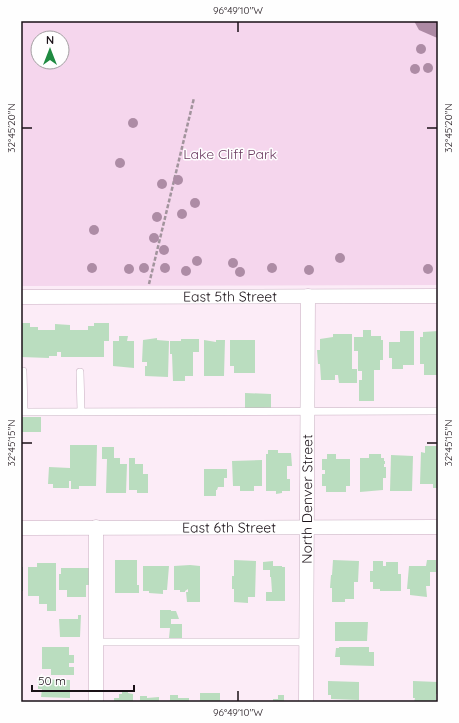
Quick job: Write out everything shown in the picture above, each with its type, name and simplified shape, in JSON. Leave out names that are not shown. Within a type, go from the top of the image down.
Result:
[{"type":"street","name":"North Denver Street","points":[[306,702],[308,296]]},
{"type":"street","name":"East 5th Street","points":[[21,297],[438,296]]},
{"type":"street","points":[[96,527],[96,702]]},
{"type":"street","name":"East 6th Street","points":[[21,528],[438,527]]},
{"type":"lane","points":[[23,371],[22,412],[438,411]]},
{"type":"lane","points":[[80,372],[81,412]]},
{"type":"lane","points":[[96,642],[306,642]]},
{"type":"path","points":[[146,296],[194,98]]},
{"type":"green space","name":"Lake Cliff Park","points":[[21,21],[438,21],[438,285],[21,286]]},
{"type":"shaded area","points":[[414,21],[438,21],[438,38],[419,30]]},
{"type":"building","points":[[21,323],[30,323],[30,327],[38,327],[38,330],[55,330],[55,324],[70,325],[70,330],[88,330],[88,326],[94,326],[94,323],[109,323],[109,341],[104,341],[104,357],[61,357],[61,352],[57,352],[57,356],[49,356],[49,358],[21,357]]},
{"type":"building","points":[[363,330],[371,330],[371,336],[381,336],[381,340],[383,340],[383,360],[380,360],[380,370],[374,370],[374,401],[359,401],[359,380],[362,380],[362,371],[358,371],[358,351],[354,351],[354,337],[363,337]]},
{"type":"building","points":[[400,331],[414,331],[414,365],[403,365],[403,369],[392,369],[392,358],[389,358],[389,342],[400,342]]},
{"type":"building","points":[[438,331],[438,375],[424,375],[424,364],[420,364],[420,337],[423,337],[423,332]]},
{"type":"building","points":[[333,334],[352,334],[352,369],[357,369],[357,383],[339,383],[338,375],[335,375],[335,380],[321,380],[317,350],[320,350],[320,339],[333,337]]},
{"type":"building","points":[[119,336],[128,336],[127,341],[134,341],[134,368],[113,366],[113,341],[119,341]]},
{"type":"building","points":[[157,338],[157,340],[169,341],[168,377],[145,376],[145,366],[147,366],[147,362],[142,362],[143,340]]},
{"type":"building","points":[[181,339],[199,339],[199,352],[193,352],[193,376],[185,376],[185,381],[173,381],[170,341],[181,341]]},
{"type":"building","points":[[204,340],[216,342],[216,340],[225,340],[224,376],[204,376]]},
{"type":"building","points":[[230,340],[255,340],[255,373],[234,373],[234,366],[230,366]]},
{"type":"building","points":[[245,393],[271,394],[271,409],[245,409]]},
{"type":"building","points":[[21,417],[41,417],[41,432],[21,432]]},
{"type":"building","points":[[70,445],[97,445],[96,486],[79,486],[79,489],[71,489],[71,481],[69,481],[69,488],[53,488],[53,484],[48,484],[49,467],[70,468]]},
{"type":"building","points":[[425,446],[438,446],[438,488],[433,488],[433,484],[420,484],[421,452],[425,453]]},
{"type":"building","points":[[102,447],[114,447],[114,458],[120,458],[120,464],[127,464],[126,493],[106,493],[107,459],[102,459]]},
{"type":"building","points":[[268,450],[278,450],[278,453],[291,453],[292,466],[287,466],[287,479],[290,479],[290,491],[282,491],[282,493],[276,494],[276,491],[266,491],[266,454],[268,454]]},
{"type":"building","points":[[327,454],[336,454],[336,459],[350,459],[350,486],[346,486],[346,492],[326,492],[326,486],[322,486],[322,474],[325,474],[325,470],[322,470],[322,459],[327,459]]},
{"type":"building","points":[[369,454],[381,454],[381,458],[384,458],[386,478],[383,478],[383,490],[360,492],[360,458],[369,458]]},
{"type":"building","points":[[391,455],[413,456],[412,491],[390,491]]},
{"type":"building","points":[[129,458],[135,458],[135,464],[143,464],[143,474],[148,474],[148,493],[137,493],[137,490],[129,490]]},
{"type":"building","points":[[262,460],[262,486],[254,486],[254,491],[240,491],[240,486],[233,486],[232,461]]},
{"type":"building","points":[[204,469],[227,469],[227,478],[224,478],[224,487],[218,487],[216,490],[216,496],[204,496]]},
{"type":"building","points":[[115,560],[137,560],[137,585],[139,585],[139,593],[115,593]]},
{"type":"building","points":[[234,560],[256,561],[255,597],[248,597],[248,603],[234,602],[232,576],[234,576]]},
{"type":"building","points":[[333,560],[359,561],[358,582],[354,582],[354,599],[345,599],[345,602],[332,602],[332,588],[330,588]]},
{"type":"building","points":[[427,560],[436,560],[436,572],[430,572],[430,586],[426,586],[427,597],[410,595],[410,589],[407,589],[409,566],[426,566]]},
{"type":"building","points":[[273,561],[273,566],[285,567],[285,601],[266,601],[266,592],[272,592],[271,577],[270,570],[263,570],[263,562]]},
{"type":"building","points":[[373,561],[383,561],[383,566],[386,566],[386,562],[398,562],[398,574],[401,574],[401,591],[380,591],[380,589],[373,589],[373,582],[370,582],[370,571],[373,571]]},
{"type":"building","points":[[37,563],[56,563],[56,611],[47,611],[47,604],[39,604],[39,596],[28,596],[28,567],[37,567]]},
{"type":"building","points":[[143,566],[169,566],[167,590],[163,590],[163,594],[143,591]]},
{"type":"building","points":[[174,566],[200,566],[200,602],[187,602],[186,592],[188,592],[188,589],[185,592],[174,590]]},
{"type":"building","points":[[21,567],[23,567],[23,591],[21,591]]},
{"type":"building","points":[[61,568],[89,568],[89,585],[86,585],[86,597],[67,597],[67,590],[59,590],[59,574],[61,574]]},
{"type":"building","points":[[160,610],[176,611],[179,619],[171,619],[171,624],[182,624],[182,638],[169,638],[170,628],[160,628]]},
{"type":"building","points":[[78,615],[81,615],[80,637],[60,637],[59,619],[78,619]]},
{"type":"building","points":[[335,622],[368,622],[367,641],[335,641]]},
{"type":"building","points":[[42,647],[69,647],[69,655],[74,655],[74,663],[69,663],[69,667],[74,667],[74,675],[51,675],[51,669],[42,669]]},
{"type":"building","points":[[369,647],[369,652],[374,652],[374,666],[340,665],[340,657],[335,657],[336,648]]},
{"type":"building","points":[[38,679],[70,680],[70,698],[41,697],[42,689],[38,689]]},
{"type":"building","points":[[328,681],[359,682],[359,700],[331,699],[331,695],[328,695]]},
{"type":"building","points":[[413,681],[438,682],[436,702],[414,702]]},
{"type":"building","points":[[122,690],[128,690],[128,693],[133,694],[133,702],[114,702],[114,698],[119,698],[119,694],[122,694]]},
{"type":"building","points":[[200,693],[220,693],[220,702],[200,702]]},
{"type":"building","points":[[170,695],[178,695],[178,698],[189,698],[189,702],[170,702]]},
{"type":"building","points":[[278,695],[284,695],[284,702],[273,702],[273,699],[278,699]]},
{"type":"building","points":[[140,696],[147,696],[147,698],[159,697],[159,702],[140,702]]}]
